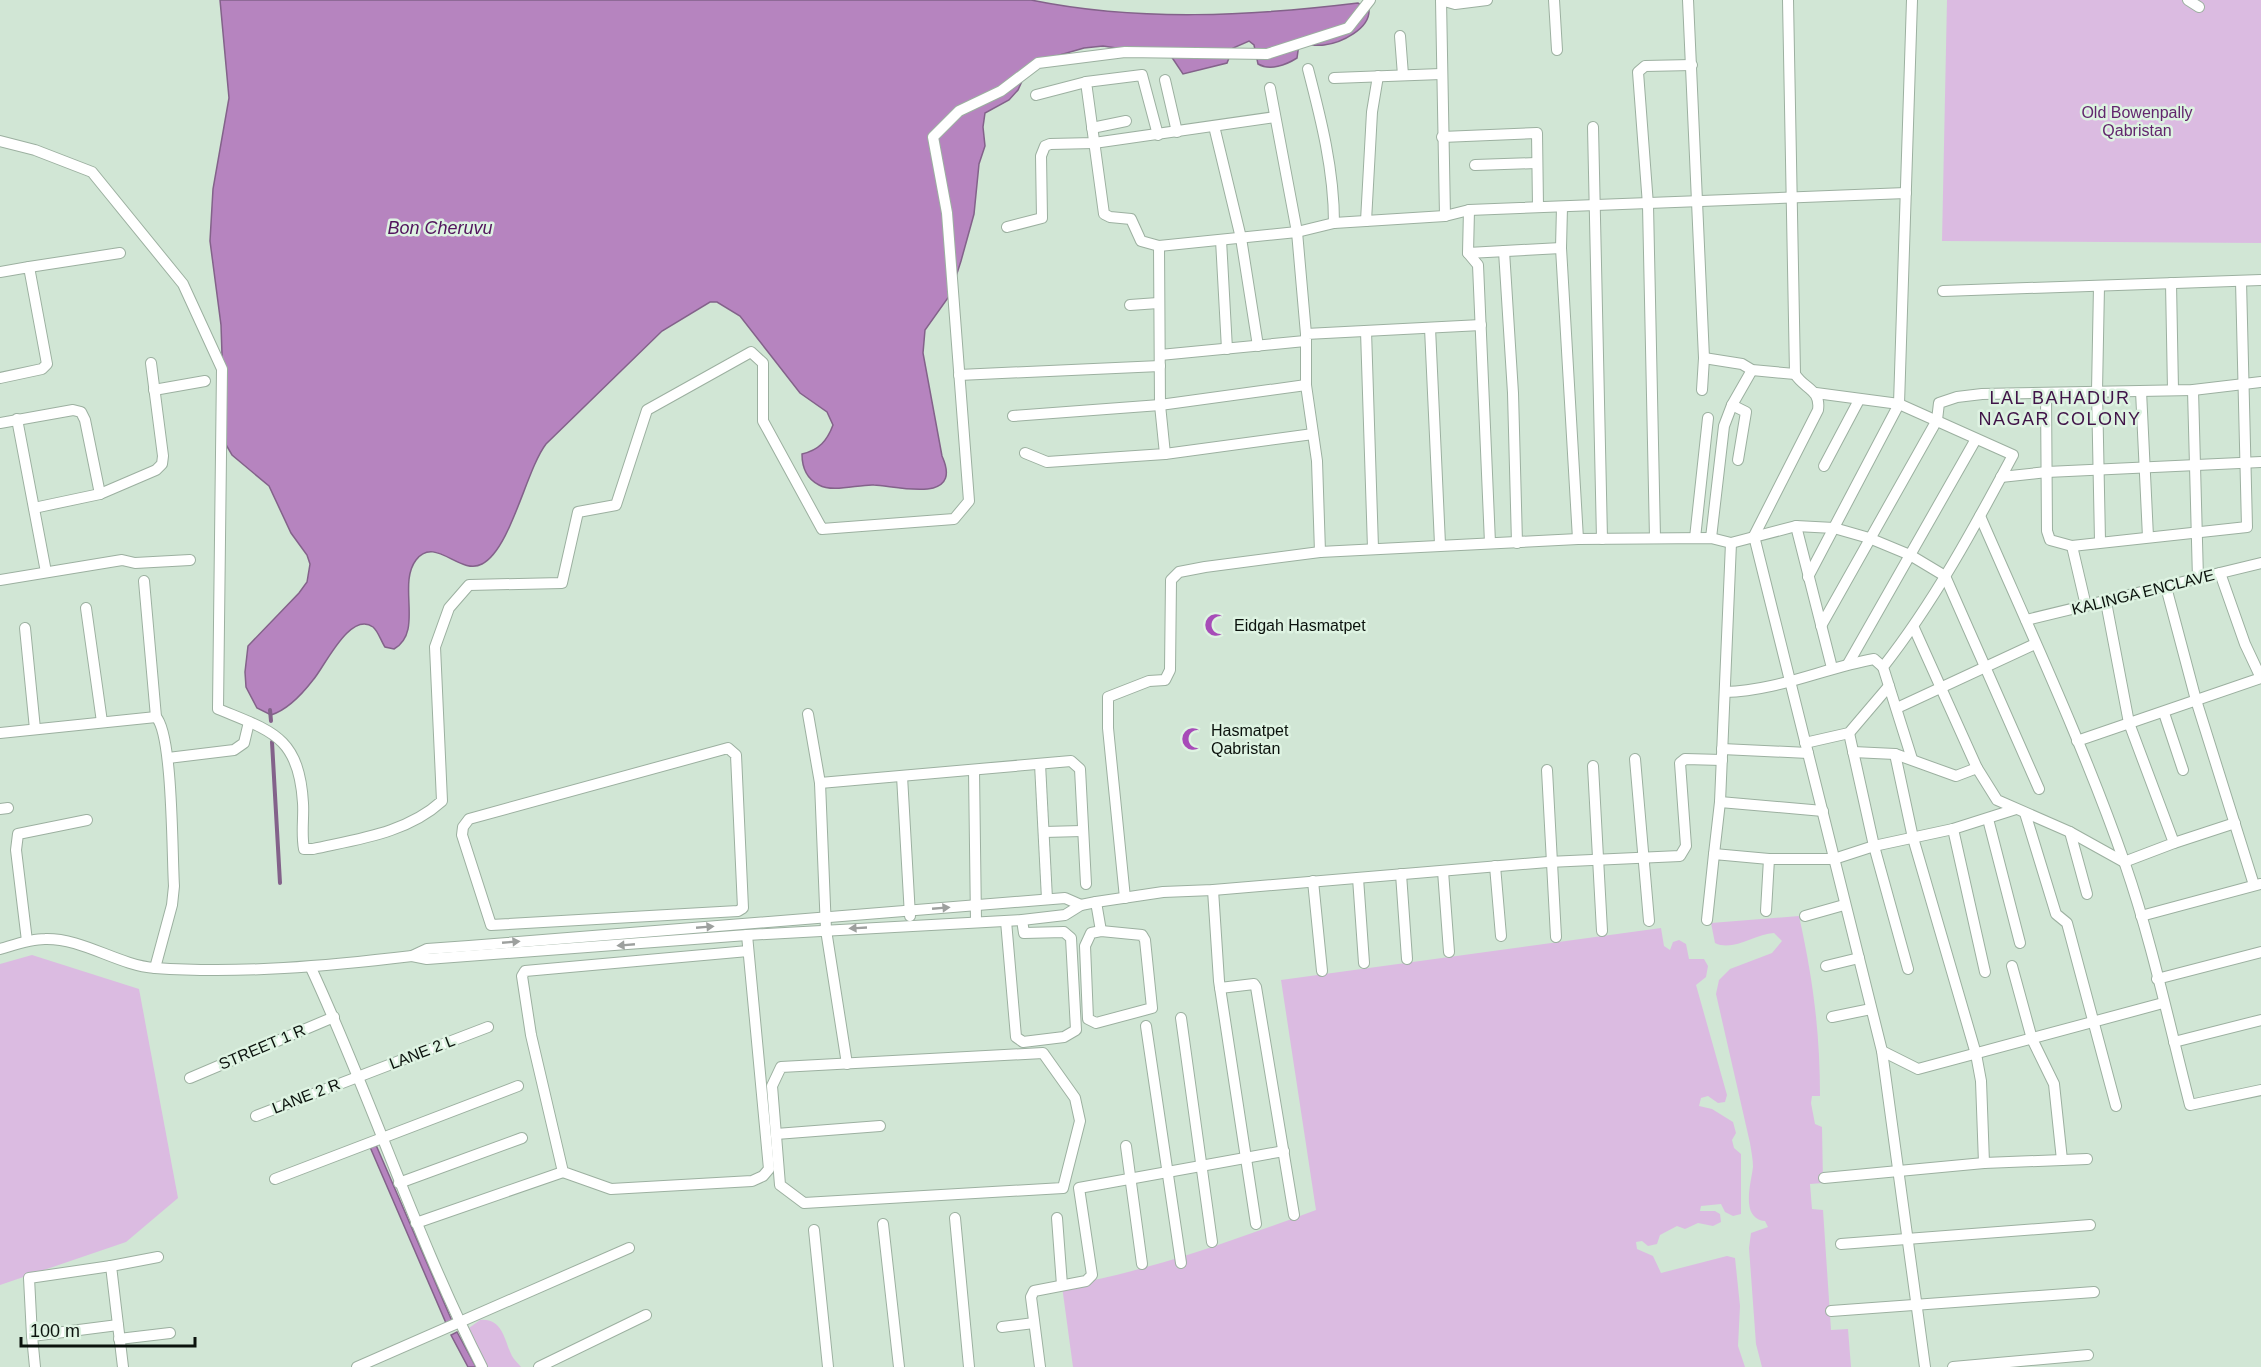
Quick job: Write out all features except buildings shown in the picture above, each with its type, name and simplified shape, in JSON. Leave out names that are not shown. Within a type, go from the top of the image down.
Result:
[{"type":"street","points":[[0,141],[35,150],[92,172],[183,284],[222,369],[218,709],[275,733],[293,759],[303,802],[303,849],[313,849],[384,833],[418,820],[442,801],[435,647],[449,608],[469,585],[562,583],[578,512],[616,505],[647,410],[751,352],[763,363],[763,421],[822,529],[954,519],[969,501],[946,213],[933,137],[959,111],[1001,91],[1038,63],[1125,52],[1267,54],[1348,27],[1370,0]]},
{"type":"street","points":[[1445,216],[1441,0],[1455,4],[1487,0]]},
{"type":"street","points":[[1554,0],[1557,50]]},
{"type":"street","points":[[1688,0],[1704,358],[1702,390]]},
{"type":"street","points":[[1788,0],[1795,374]]},
{"type":"street","points":[[1808,577],[1899,404],[1912,0]]},
{"type":"street","points":[[2188,0],[2199,7]]},
{"type":"street","points":[[1400,36],[1403,75]]},
{"type":"street","points":[[1655,538],[1648,205],[1638,72],[1645,66],[1692,65]]},
{"type":"street","points":[[1308,69],[1319,110],[1334,190],[1334,223]]},
{"type":"street","points":[[1334,78],[1441,74]]},
{"type":"street","points":[[1036,95],[1086,82],[1142,75],[1158,135]]},
{"type":"street","points":[[1366,221],[1372,112],[1378,76]]},
{"type":"street","points":[[1165,80],[1177,132]]},
{"type":"street","points":[[1086,82],[1104,214],[1110,217],[1131,219],[1141,241],[1159,246],[1297,232],[1334,223],[1445,216],[1469,210],[1648,205],[1906,193]]},
{"type":"street","points":[[1270,88],[1297,232],[1306,338],[1306,385],[1317,461],[1320,552]]},
{"type":"street","points":[[1006,227],[1035,222],[1044,214],[1041,156],[1045,147],[1158,135],[1275,117]]},
{"type":"street","points":[[1092,128],[1126,121]]},
{"type":"street","points":[[1214,126],[1241,238],[1258,346]]},
{"type":"street","points":[[1593,128],[1602,539]]},
{"type":"street","points":[[1442,137],[1537,133],[1538,207]]},
{"type":"street","points":[[1475,165],[1536,163]]},
{"type":"street","points":[[1562,207],[1562,248],[1578,539]]},
{"type":"street","points":[[1469,210],[1468,253],[1478,265],[1490,543]]},
{"type":"street","points":[[1221,240],[1227,349]]},
{"type":"street","points":[[1159,246],[1160,405],[1165,453]]},
{"type":"street","points":[[1468,253],[1562,248]]},
{"type":"street","points":[[1504,251],[1513,393],[1517,543]]},
{"type":"street","points":[[0,272],[120,253]]},
{"type":"street","points":[[0,378],[42,369],[47,364],[29,267]]},
{"type":"street","points":[[2046,393],[2047,531],[2050,540],[2072,546],[2247,526],[2241,280]]},
{"type":"street","points":[[1943,291],[2261,280]]},
{"type":"street","points":[[2171,283],[2173,390]]},
{"type":"street","points":[[2099,286],[2097,392],[2100,541]]},
{"type":"street","points":[[1130,305],[1158,303]]},
{"type":"street","points":[[959,375],[1160,360],[1366,331],[1481,325]]},
{"type":"street","points":[[1430,328],[1440,544]]},
{"type":"street","points":[[1366,331],[1373,548]]},
{"type":"street","points":[[1704,358],[1742,364],[1752,370],[1795,374],[1816,393],[1899,404],[2013,455],[1914,628],[1883,667]]},
{"type":"street","points":[[34,508],[100,494],[156,470],[162,464],[163,456],[151,363]]},
{"type":"street","points":[[1711,538],[1724,426],[1732,405],[1752,370]]},
{"type":"street","points":[[154,390],[205,381]]},
{"type":"street","points":[[1821,626],[1937,420],[1939,403],[1957,396],[2193,390],[2261,382]]},
{"type":"street","points":[[1013,416],[1160,405],[1306,385]]},
{"type":"street","points":[[2193,390],[2198,579]]},
{"type":"street","points":[[2141,391],[2148,537]]},
{"type":"street","points":[[1816,393],[1818,410],[1754,536],[1882,1051],[1925,1367]]},
{"type":"street","points":[[1824,466],[1859,400]]},
{"type":"street","points":[[1732,405],[1746,412],[1738,460]]},
{"type":"street","points":[[0,423],[72,410],[81,412],[86,420],[100,494]]},
{"type":"street","points":[[1695,538],[1708,418]]},
{"type":"street","points":[[17,419],[46,572]]},
{"type":"street","points":[[1025,453],[1047,462],[1165,453],[1313,434]]},
{"type":"street","points":[[1848,664],[1976,439]]},
{"type":"street","points":[[2001,477],[2047,472],[2261,462]]},
{"type":"street","points":[[1980,516],[2077,741],[2124,862],[2141,916],[2190,1105],[2261,1091]]},
{"type":"street","points":[[1796,526],[1832,668]]},
{"type":"street","points":[[1125,898],[1108,728],[1108,697],[1149,681],[1165,680],[1170,670],[1171,580],[1179,572],[1205,567],[1320,552],[1440,544],[1578,539],[1711,538],[1731,543],[1796,526],[1834,528],[1869,538],[1910,555],[1945,576],[2039,789]]},
{"type":"street","points":[[1707,920],[1720,802],[1731,543]]},
{"type":"street","points":[[2072,546],[2086,606]]},
{"type":"street","points":[[0,580],[122,560],[135,563],[190,560]]},
{"type":"street","name":"KALINGA ENCLAVE","points":[[2026,620],[2261,563]]},
{"type":"street","points":[[2077,741],[2261,678],[2245,644],[2220,573]]},
{"type":"street","points":[[144,581],[156,717],[164,730],[168,758],[174,886],[172,905],[155,968]]},
{"type":"street","points":[[2141,916],[2257,884],[2196,700],[2166,587]]},
{"type":"street","points":[[2106,602],[2129,723],[2174,843]]},
{"type":"street","points":[[86,608],[102,722]]},
{"type":"street","points":[[25,628],[36,729]]},
{"type":"street","points":[[1914,628],[1977,768],[1997,800],[2070,832],[2124,862],[2235,823]]},
{"type":"street","points":[[1897,708],[2035,644]]},
{"type":"street","points":[[1725,692],[1746,692],[1789,682],[1832,668],[1875,659],[1883,667],[1912,759]]},
{"type":"street","points":[[1722,749],[1807,748],[1849,734],[1889,686]]},
{"type":"street","points":[[2164,713],[2183,770]]},
{"type":"street","points":[[808,714],[820,783],[826,930],[847,1064]]},
{"type":"street","points":[[0,733],[156,717]]},
{"type":"street","points":[[168,758],[234,750],[244,743],[249,722]]},
{"type":"street","points":[[1849,734],[1874,846],[1908,969]]},
{"type":"street","points":[[721,750],[733,750],[737,766],[743,908],[738,911],[562,922],[491,925],[462,835],[463,827],[469,819],[721,750]]},
{"type":"street","points":[[1853,752],[1895,754],[1956,776],[1977,768]]},
{"type":"street","points":[[1895,754],[1913,838],[1976,1054],[1981,1081],[1984,1163]]},
{"type":"street","points":[[1635,759],[1649,921]]},
{"type":"street","points":[[0,949],[27,941],[45,939],[63,941],[139,967],[311,968],[412,956],[428,949],[511,954],[747,935],[1022,920],[1065,915],[1081,905],[1163,892],[1213,890],[1495,866],[1680,856],[1685,852],[1680,763],[1685,759],[1722,760]]},
{"type":"street","points":[[820,783],[1071,761],[1077,763],[1080,769],[1086,884]]},
{"type":"street","points":[[1040,764],[1047,900]]},
{"type":"street","points":[[1593,766],[1602,931]]},
{"type":"street","points":[[974,770],[976,922]]},
{"type":"street","points":[[1547,770],[1556,937]]},
{"type":"street","points":[[902,776],[910,925]]},
{"type":"street","points":[[1720,802],[1823,811]]},
{"type":"street","points":[[1714,854],[1769,860],[1834,859],[1874,846],[1953,829],[2020,811]]},
{"type":"street","points":[[2020,811],[2056,914],[2067,923],[2116,1106]]},
{"type":"street","points":[[1988,819],[2020,943]]},
{"type":"street","points":[[27,941],[16,850],[18,834],[87,820]]},
{"type":"street","points":[[1953,829],[1985,972]]},
{"type":"street","points":[[1044,832],[1082,831]]},
{"type":"street","points":[[2070,832],[2087,894]]},
{"type":"street","points":[[1766,910],[1769,860]]},
{"type":"street","points":[[1495,866],[1501,936]]},
{"type":"street","points":[[1443,871],[1449,951]]},
{"type":"street","points":[[1401,874],[1407,959]]},
{"type":"street","points":[[1358,878],[1364,963]]},
{"type":"street","points":[[1313,881],[1322,971]]},
{"type":"street","points":[[1213,890],[1220,987],[1256,1224]]},
{"type":"street","points":[[469,950],[574,937],[1065,898],[1081,905]]},
{"type":"street","points":[[1096,902],[1101,931]]},
{"type":"street","points":[[1805,916],[1844,905]]},
{"type":"street","points":[[575,949],[574,937],[582,919]]},
{"type":"street","points":[[1006,921],[1016,1037],[1023,1042],[1069,1036],[1076,1030],[1071,938],[1064,932],[1024,933],[1022,920]]},
{"type":"street","points":[[562,922],[574,937]]},
{"type":"street","points":[[1101,931],[1142,935],[1145,940],[1152,1008],[1096,1023],[1088,1019],[1085,946],[1091,933],[1101,931]]},
{"type":"street","points":[[416,1223],[562,1172],[611,1189],[752,1181],[763,1176],[769,1169],[747,935]]},
{"type":"street","points":[[541,968],[540,958],[553,951]]},
{"type":"street","points":[[525,970],[748,951]]},
{"type":"street","points":[[2157,979],[2261,952]]},
{"type":"street","points":[[511,954],[523,961],[525,970],[522,976],[531,1035],[562,1172]]},
{"type":"street","points":[[1826,966],[1859,958]]},
{"type":"street","points":[[2012,966],[2032,1039],[2054,1084],[2062,1160]]},
{"type":"street","points":[[311,968],[334,1017],[416,1223],[482,1367]]},
{"type":"street","points":[[1220,987],[1254,984],[1256,987],[1294,1215]]},
{"type":"street","points":[[1882,1051],[1918,1070],[2163,1003]]},
{"type":"street","points":[[1832,1017],[1871,1009]]},
{"type":"street","name":"STREET 1 R","points":[[190,1078],[334,1017]]},
{"type":"street","points":[[1181,1018],[1212,1242]]},
{"type":"street","points":[[2174,1042],[2261,1020]]},
{"type":"street","points":[[1146,1026],[1181,1263]]},
{"type":"street","name":"LANE 2 L","points":[[357,1077],[488,1027]]},
{"type":"street","points":[[1043,1053],[1075,1098],[1080,1121],[1063,1188],[804,1203],[780,1185],[772,1086],[781,1067],[847,1064],[1043,1053]]},
{"type":"street","name":"LANE 2 R","points":[[256,1116],[357,1077]]},
{"type":"street","points":[[275,1179],[518,1086]]},
{"type":"street","points":[[776,1134],[880,1126]]},
{"type":"street","points":[[399,1183],[522,1138]]},
{"type":"street","points":[[1126,1146],[1142,1264]]},
{"type":"street","points":[[1040,1367],[1031,1297],[1034,1291],[1086,1281],[1092,1275],[1079,1188],[1284,1150]]},
{"type":"street","points":[[1824,1178],[1984,1163],[2087,1159]]},
{"type":"street","points":[[956,1218],[969,1367]]},
{"type":"street","points":[[1057,1218],[1062,1285]]},
{"type":"street","points":[[883,1224],[899,1367]]},
{"type":"street","points":[[1841,1244],[2090,1225]]},
{"type":"street","points":[[814,1230],[828,1367]]},
{"type":"street","points":[[357,1367],[629,1248]]},
{"type":"street","points":[[35,1367],[29,1278],[158,1257]]},
{"type":"street","points":[[111,1266],[123,1367]]},
{"type":"street","points":[[1831,1311],[2094,1292]]},
{"type":"street","points":[[538,1367],[646,1315]]},
{"type":"street","points":[[1002,1327],[1034,1323]]},
{"type":"street","points":[[32,1336],[118,1325]]},
{"type":"street","points":[[119,1340],[170,1333]]},
{"type":"street","points":[[1953,1367],[2088,1355]]},
{"type":"green space","name":"Old Bowenpally Qabristan","points":[[1947,0],[2261,0],[2261,243],[1942,241]]},
{"type":"green space","points":[[1799,916],[1812,984],[1819,1050],[1820,1096],[1812,1096],[1811,1103],[1815,1124],[1822,1127],[1823,1183],[1810,1184],[1812,1209],[1823,1210],[1831,1330],[1848,1329],[1851,1367],[1762,1367],[1756,1344],[1749,1248],[1751,1233],[1768,1227],[1765,1221],[1757,1219],[1752,1214],[1750,1207],[1752,1155],[1716,994],[1719,980],[1730,969],[1772,953],[1782,941],[1774,933],[1737,944],[1722,945],[1715,943],[1711,923]]},
{"type":"green space","points":[[1661,928],[1664,946],[1670,950],[1673,942],[1679,940],[1686,944],[1689,959],[1704,959],[1708,966],[1706,977],[1696,985],[1727,1095],[1725,1102],[1718,1103],[1708,1096],[1701,1098],[1699,1106],[1712,1109],[1733,1122],[1736,1133],[1732,1140],[1734,1148],[1741,1154],[1741,1214],[1733,1216],[1725,1212],[1721,1204],[1701,1206],[1700,1211],[1715,1211],[1720,1214],[1721,1222],[1713,1226],[1698,1223],[1685,1229],[1677,1226],[1660,1235],[1657,1244],[1648,1246],[1642,1241],[1636,1242],[1637,1249],[1653,1256],[1661,1273],[1727,1256],[1735,1258],[1740,1306],[1738,1346],[1745,1367],[1073,1367],[1062,1286],[1159,1264],[1316,1210],[1281,980]]},
{"type":"green space","points":[[32,955],[139,989],[178,1198],[126,1242],[0,1285],[0,964]]},
{"type":"green space","points":[[480,1320],[488,1320],[498,1326],[512,1356],[521,1367],[487,1367],[469,1328]]},
{"type":"water","name":"Bon Cheruvu","points":[[220,0],[1031,0],[1112,12],[1153,14],[1236,14],[1358,3],[1369,10],[1365,23],[1353,34],[1324,45],[1299,44],[1297,58],[1273,67],[1258,64],[1254,45],[1249,41],[1233,48],[1227,63],[1183,74],[1171,56],[1103,46],[1084,48],[1039,61],[1027,70],[1018,90],[1009,100],[985,113],[983,127],[985,146],[979,164],[974,214],[950,295],[925,330],[923,353],[946,471],[944,481],[936,487],[911,489],[868,485],[831,488],[819,485],[811,479],[806,472],[802,454],[818,447],[828,436],[833,425],[827,412],[800,393],[740,316],[717,302],[710,302],[662,331],[546,444],[510,526],[492,556],[482,564],[474,566],[465,565],[439,553],[431,552],[423,553],[416,560],[409,582],[409,620],[403,641],[394,649],[385,647],[373,627],[364,624],[355,626],[338,643],[318,674],[300,695],[289,705],[271,715],[257,708],[246,687],[248,646],[299,593],[307,582],[310,564],[307,555],[291,533],[269,486],[232,455],[225,443],[221,325],[210,241],[213,189],[229,98]]},
{"type":"water","points":[[376,1145],[452,1321],[446,1323],[370,1147]]},
{"type":"water","points":[[457,1332],[476,1367],[468,1367],[451,1335]]},
{"type":"waterway","points":[[270,710],[271,721]]},
{"type":"waterway","points":[[272,742],[280,883]]},
{"type":"place","name":"Eidgah Hasmatpet","points":[[1216,625]]},
{"type":"place","name":"Hasmatpet Qabristan","points":[[1193,739]]},
{"type":"district","name":"LAL BAHADUR NAGAR COLONY","points":[[2060,408]]}]
